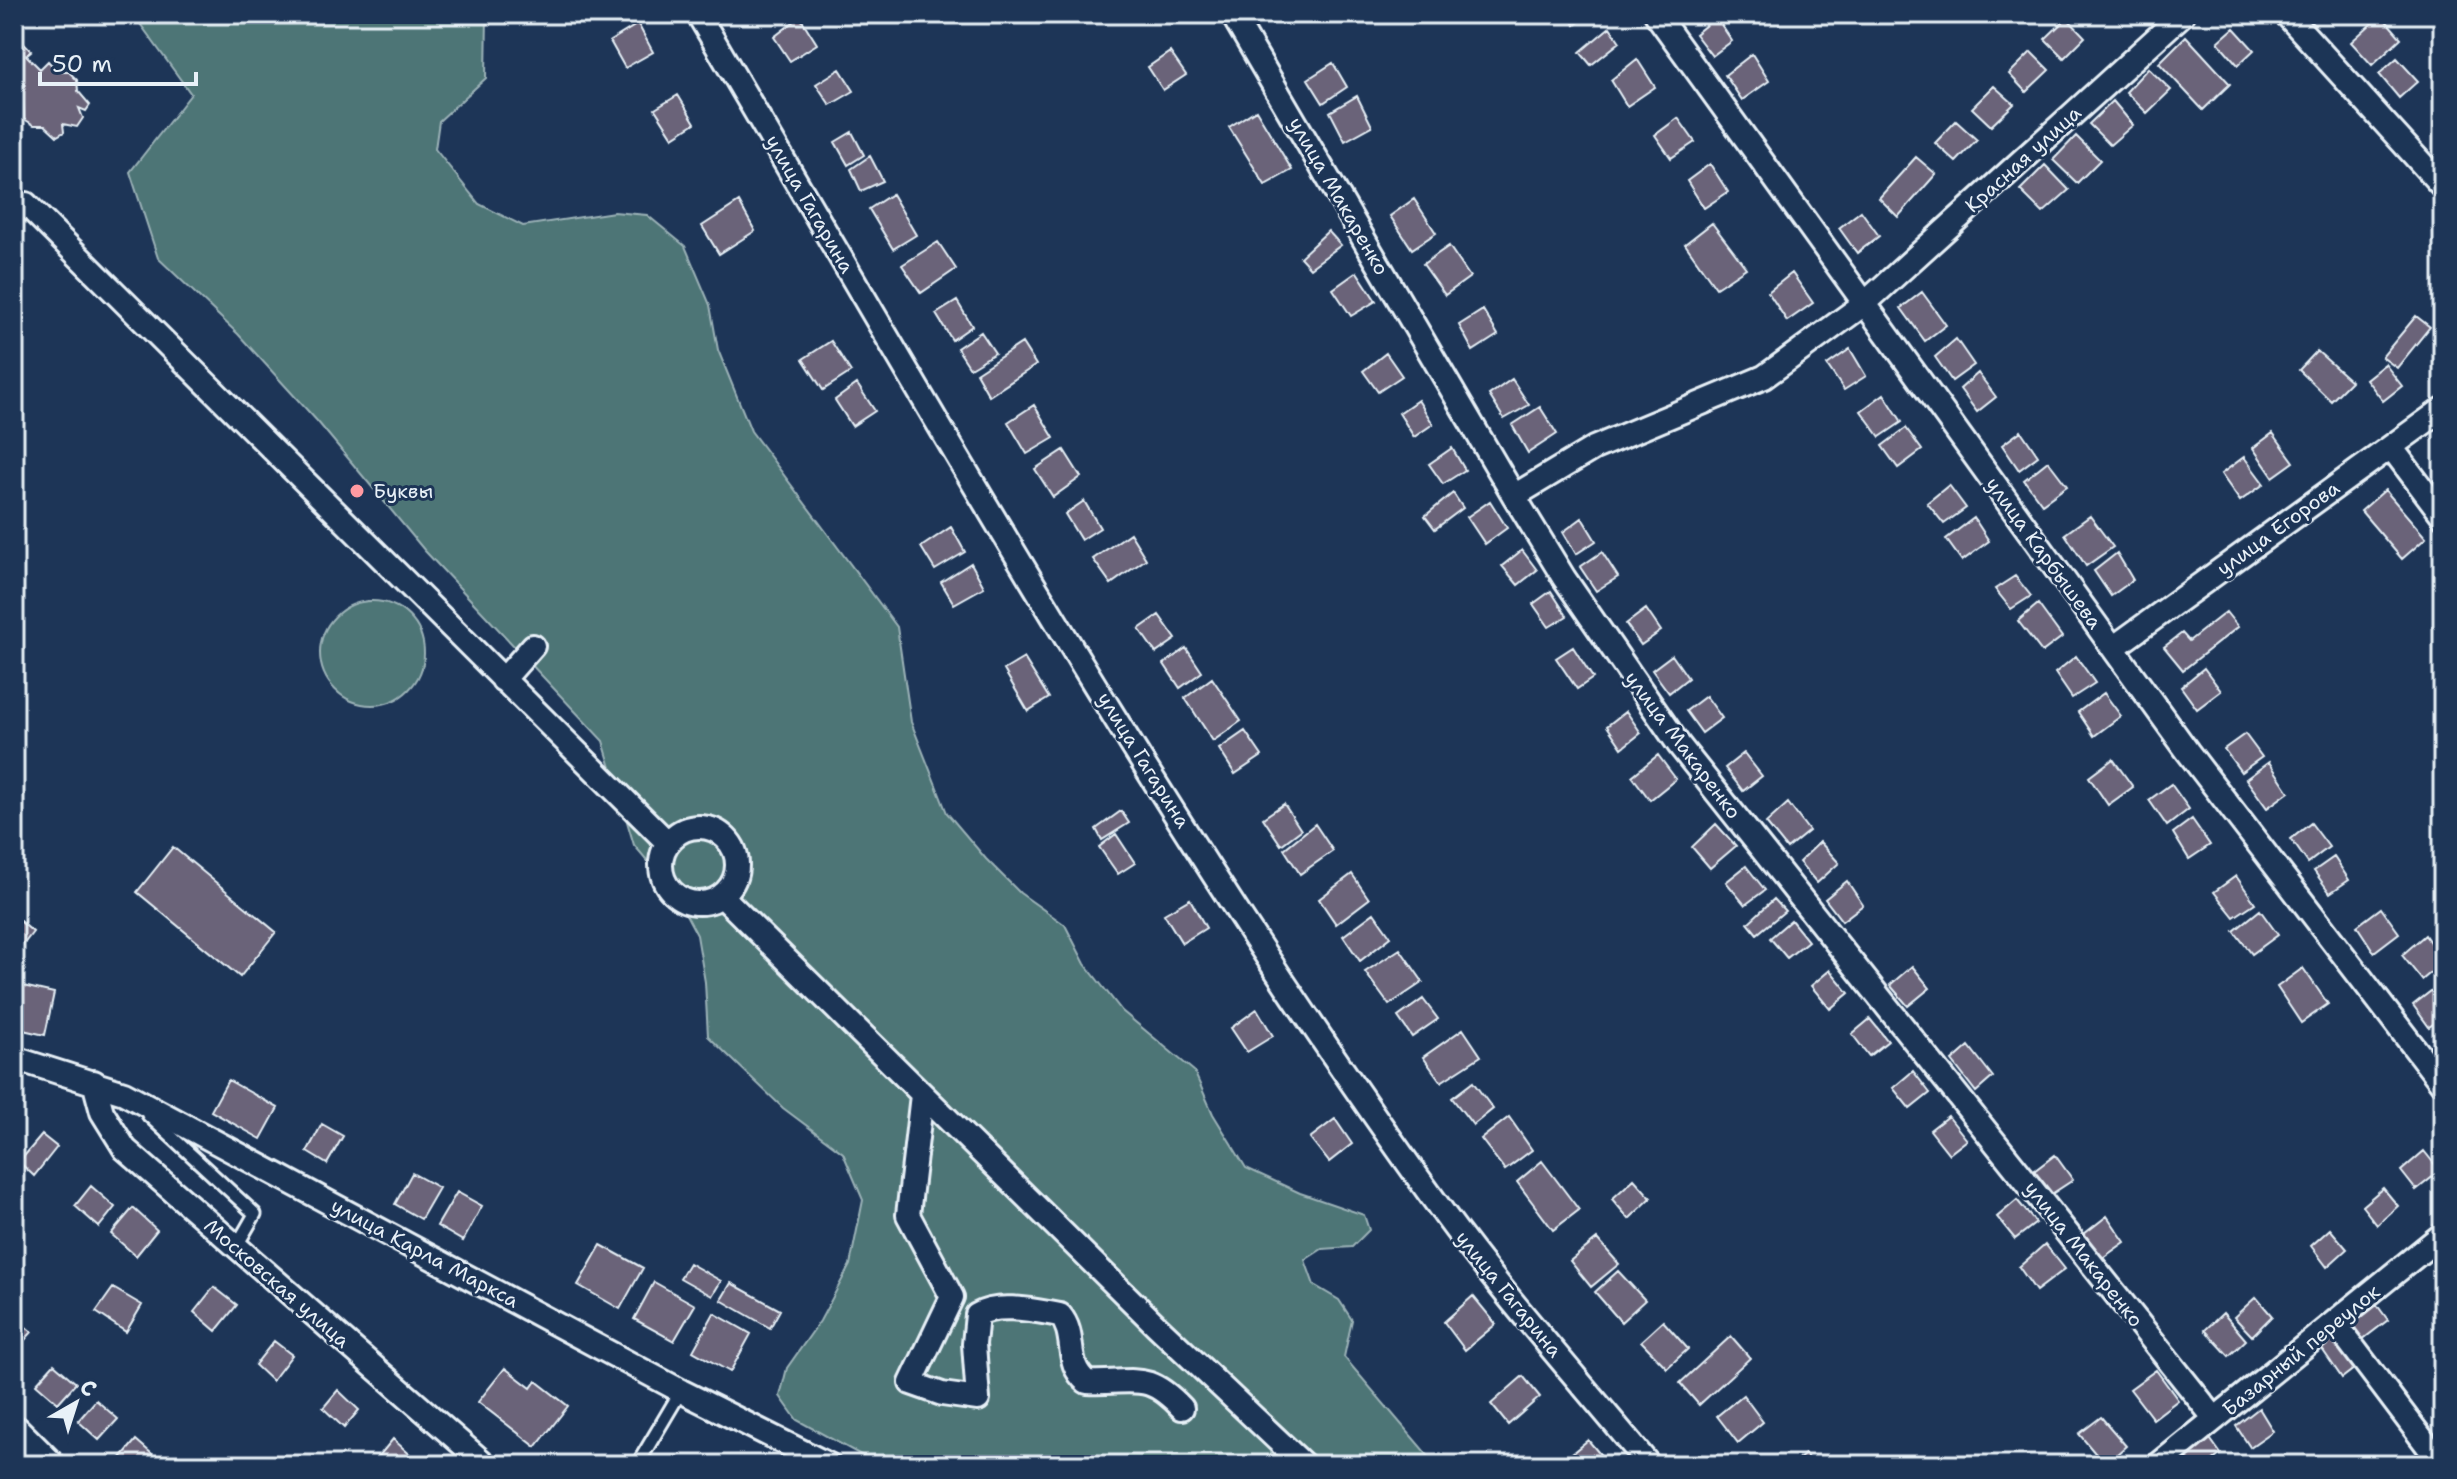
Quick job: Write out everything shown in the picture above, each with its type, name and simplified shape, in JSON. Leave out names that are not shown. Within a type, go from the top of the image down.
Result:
[{"type":"street","name":"улица Гагарина","points":[[698,14],[1043,601],[1265,951],[1446,1217],[1649,1465]]},
{"type":"street","name":"улица Макаренко","points":[[1232,14],[1564,578],[1679,745],[2215,1419]]},
{"type":"street","name":"улица Карбышева","points":[[1656,14],[2113,648],[2443,1085]]},
{"type":"street","name":"Красная улица","points":[[1514,496],[1594,448],[1764,377],[1864,304],[2183,14]]},
{"type":"street","points":[[2286,14],[2443,187]]},
{"type":"street","points":[[20,199],[286,478],[417,608],[503,680],[668,843]]},
{"type":"street","name":"улица Егорова","points":[[2113,648],[2443,409]]},
{"type":"street","points":[[2391,447],[2443,516]]},
{"type":"street","points":[[503,680],[533,646]]},
{"type":"street","points":[[701,827],[719,832],[732,845],[738,863],[734,882],[722,896],[694,903],[670,890],[663,878],[661,860],[668,843],[682,831],[701,827]]},
{"type":"street","points":[[722,896],[1156,1325],[1304,1465]]},
{"type":"street","name":"улица Карла Маркса","points":[[14,1058],[124,1093],[681,1391],[829,1465]]},
{"type":"street","name":"Московская улица","points":[[94,1082],[102,1112],[125,1149],[486,1465]]},
{"type":"street","points":[[922,1095],[908,1215],[952,1297],[911,1383],[942,1394],[978,1399],[974,1344],[977,1315],[985,1310],[1032,1311],[1060,1315],[1070,1327],[1071,1364],[1087,1382],[1150,1382],[1161,1386],[1182,1408]]},
{"type":"street","name":"Базарный переулок","points":[[2158,1465],[2443,1234]]},
{"type":"street","points":[[2335,1323],[2442,1465]]},
{"type":"street","points":[[14,1432],[47,1465]]},
{"type":"lane","points":[[124,1093],[255,1214],[236,1247]]},
{"type":"lane","points":[[637,1465],[681,1391]]},
{"type":"green space","points":[[133,14],[487,14],[486,78],[439,121],[435,149],[479,204],[523,226],[614,212],[647,215],[685,246],[710,305],[718,350],[751,431],[897,627],[911,722],[947,813],[1020,893],[1065,925],[1085,964],[1122,1011],[1194,1071],[1213,1114],[1246,1168],[1300,1193],[1364,1215],[1369,1230],[1352,1247],[1322,1249],[1305,1260],[1314,1285],[1339,1300],[1352,1320],[1344,1357],[1436,1465],[879,1465],[797,1420],[780,1396],[787,1368],[820,1321],[850,1265],[863,1200],[843,1153],[783,1108],[708,1036],[705,982],[697,935],[674,892],[634,845],[603,741],[425,551],[318,422],[238,334],[158,258],[130,172],[191,94]]},
{"type":"green space","points":[[372,601],[392,605],[409,616],[420,633],[424,653],[420,673],[409,690],[392,701],[372,705],[352,701],[335,690],[324,673],[320,653],[324,633],[335,616],[352,605]]},
{"type":"building","points":[[1568,14],[1590,14],[1575,25]]},
{"type":"building","points":[[2381,15],[2401,38],[2372,65],[2351,42]]},
{"type":"building","points":[[800,17],[817,44],[790,61],[774,37]]},
{"type":"building","points":[[1716,17],[1732,41],[1712,56],[1695,34]]},
{"type":"building","points":[[2067,18],[2085,37],[2064,58],[2045,39]]},
{"type":"building","points":[[638,24],[653,52],[625,68],[610,41]]},
{"type":"building","points":[[1610,27],[1620,42],[1591,65],[1580,52]]},
{"type":"building","points":[[2234,28],[2254,50],[2238,65],[2218,42]]},
{"type":"building","points":[[2186,36],[2230,84],[2203,110],[2159,63]]},
{"type":"building","points":[[17,37],[31,51],[26,55],[40,69],[48,61],[58,72],[69,72],[77,80],[78,91],[90,105],[86,111],[79,108],[83,118],[77,127],[63,124],[64,132],[57,136],[45,125],[34,125],[24,119],[23,103],[14,94],[24,85],[14,75],[14,41]]},
{"type":"building","points":[[1170,52],[1186,75],[1163,90],[1148,67]]},
{"type":"building","points":[[2031,52],[2049,70],[2026,92],[2009,74]]},
{"type":"building","points":[[1752,54],[1769,81],[1742,100],[1725,75]]},
{"type":"building","points":[[2397,58],[2418,81],[2399,98],[2379,74]]},
{"type":"building","points":[[1637,59],[1655,87],[1627,106],[1611,80]]},
{"type":"building","points":[[1333,63],[1347,87],[1323,103],[1308,79]]},
{"type":"building","points":[[2148,68],[2171,90],[2147,113],[2126,92]]},
{"type":"building","points":[[840,69],[854,91],[830,105],[816,84]]},
{"type":"building","points":[[1994,86],[2014,104],[1991,126],[1972,108]]},
{"type":"building","points":[[678,95],[695,123],[673,137],[655,109]]},
{"type":"building","points":[[1357,96],[1372,126],[1345,141],[1330,112]]},
{"type":"building","points":[[2113,101],[2133,125],[2110,145],[2089,124]]},
{"type":"building","points":[[1256,110],[1292,170],[1265,185],[1229,127]]},
{"type":"building","points":[[1678,118],[1695,142],[1671,158],[1655,135]]},
{"type":"building","points":[[1956,121],[1977,140],[1956,162],[1935,143]]},
{"type":"building","points":[[852,132],[864,155],[848,165],[835,142]]},
{"type":"building","points":[[2076,136],[2100,160],[2077,183],[2053,160]]},
{"type":"building","points":[[870,156],[883,181],[861,191],[851,169]]},
{"type":"building","points":[[1916,157],[1936,174],[1898,217],[1879,198]]},
{"type":"building","points":[[1710,164],[1728,192],[1704,208],[1687,181]]},
{"type":"building","points":[[2045,165],[2069,190],[2043,213],[2020,190]]},
{"type":"building","points":[[892,194],[916,235],[893,249],[869,209]]},
{"type":"building","points":[[1414,199],[1436,233],[1412,249],[1390,216]]},
{"type":"building","points":[[739,202],[755,231],[719,254],[702,226]]},
{"type":"building","points":[[1861,211],[1879,236],[1857,253],[1839,228]]},
{"type":"building","points":[[1712,223],[1746,268],[1716,288],[1685,244]]},
{"type":"building","points":[[1328,231],[1341,245],[1310,268],[1300,257]]},
{"type":"building","points":[[938,242],[956,269],[921,293],[902,265]]},
{"type":"building","points":[[1449,246],[1470,277],[1445,295],[1423,264]]},
{"type":"building","points":[[1357,272],[1376,301],[1351,316],[1333,289]]},
{"type":"building","points":[[1792,273],[1813,303],[1787,321],[1768,292]]},
{"type":"building","points":[[1922,292],[1946,325],[1925,341],[1901,308]]},
{"type":"building","points":[[957,301],[972,326],[952,340],[936,314]]},
{"type":"building","points":[[1483,310],[1498,335],[1473,351],[1459,325]]},
{"type":"building","points":[[2416,316],[2430,327],[2397,368],[2382,357]]},
{"type":"building","points":[[981,332],[995,353],[970,368],[957,348]]},
{"type":"building","points":[[1956,339],[1974,365],[1952,381],[1935,357]]},
{"type":"building","points":[[831,341],[851,372],[823,390],[803,359]]},
{"type":"building","points":[[1022,343],[1036,365],[989,396],[976,373]]},
{"type":"building","points":[[1850,349],[1866,376],[1844,390],[1827,365]]},
{"type":"building","points":[[2317,351],[2351,381],[2331,401],[2299,370]]},
{"type":"building","points":[[1386,353],[1402,376],[1378,392],[1363,371]]},
{"type":"building","points":[[2385,364],[2402,386],[2383,401],[2366,379]]},
{"type":"building","points":[[1978,373],[1996,397],[1977,412],[1960,389]]},
{"type":"building","points":[[1512,379],[1529,405],[1504,419],[1489,395]]},
{"type":"building","points":[[857,384],[875,411],[852,426],[835,400]]},
{"type":"building","points":[[1884,394],[1902,422],[1880,437],[1861,411]]},
{"type":"building","points":[[1418,400],[1433,424],[1414,437],[1399,413]]},
{"type":"building","points":[[1034,405],[1054,438],[1027,454],[1008,422]]},
{"type":"building","points":[[1540,407],[1557,434],[1528,453],[1512,425]]},
{"type":"building","points":[[1906,428],[1922,450],[1898,468],[1882,446]]},
{"type":"building","points":[[2021,431],[2038,456],[2019,470],[2002,445]]},
{"type":"building","points":[[2273,433],[2294,462],[2273,477],[2253,448]]},
{"type":"building","points":[[1452,448],[1465,470],[1443,484],[1429,464]]},
{"type":"building","points":[[1064,450],[1081,477],[1053,497],[1035,469]]},
{"type":"building","points":[[2244,457],[2264,484],[2240,501],[2221,474]]},
{"type":"building","points":[[2048,461],[2067,486],[2042,504],[2024,480]]},
{"type":"building","points":[[1949,485],[1966,508],[1944,524],[1927,503]]},
{"type":"building","points":[[2385,490],[2426,538],[2402,559],[2361,511]]},
{"type":"building","points":[[1453,493],[1463,508],[1435,529],[1425,516]]},
{"type":"building","points":[[1084,501],[1100,528],[1081,540],[1065,514]]},
{"type":"building","points":[[1490,501],[1507,528],[1485,544],[1467,517]]},
{"type":"building","points":[[2090,516],[2113,547],[2086,566],[2065,534]]},
{"type":"building","points":[[1582,518],[1596,541],[1576,554],[1563,532]]},
{"type":"building","points":[[1974,518],[1989,541],[1962,561],[1946,539]]},
{"type":"building","points":[[951,527],[965,552],[935,570],[921,547]]},
{"type":"building","points":[[1130,533],[1146,559],[1111,584],[1093,559]]},
{"type":"building","points":[[1522,550],[1537,570],[1518,585],[1502,566]]},
{"type":"building","points":[[1602,552],[1618,577],[1596,591],[1580,567]]},
{"type":"building","points":[[2117,553],[2133,580],[2111,596],[2094,571]]},
{"type":"building","points":[[971,563],[984,587],[954,604],[941,582]]},
{"type":"building","points":[[2015,576],[2031,596],[2011,609],[1995,589]]},
{"type":"building","points":[[1551,591],[1567,616],[1549,627],[1533,604]]},
{"type":"building","points":[[2038,604],[2062,637],[2042,652],[2018,621]]},
{"type":"building","points":[[1646,609],[1661,631],[1641,645],[1626,624]]},
{"type":"building","points":[[2226,612],[2238,627],[2183,670],[2164,647],[2182,633],[2189,641]]},
{"type":"building","points":[[1159,615],[1176,639],[1156,653],[1139,629]]},
{"type":"building","points":[[1573,647],[1593,678],[1577,689],[1556,658]]},
{"type":"building","points":[[1186,648],[1202,672],[1180,688],[1164,664]]},
{"type":"building","points":[[1672,655],[1688,678],[1669,693],[1652,670]]},
{"type":"building","points":[[2076,656],[2095,683],[2072,698],[2055,673]]},
{"type":"building","points":[[1024,658],[1049,698],[1028,711],[1004,670]]},
{"type":"building","points":[[2204,668],[2221,691],[2197,709],[2181,687]]},
{"type":"building","points":[[1212,678],[1241,721],[1213,741],[1185,698]]},
{"type":"building","points":[[2104,693],[2121,716],[2094,736],[2078,712]]},
{"type":"building","points":[[1706,696],[1722,718],[1702,733],[1686,711]]},
{"type":"building","points":[[1626,711],[1641,733],[1622,748],[1607,726]]},
{"type":"building","points":[[1245,731],[1262,756],[1235,774],[1219,749]]},
{"type":"building","points":[[2245,734],[2262,757],[2241,772],[2224,749]]},
{"type":"building","points":[[1744,753],[1762,776],[1743,791],[1725,768]]},
{"type":"building","points":[[1658,755],[1676,779],[1650,800],[1632,776]]},
{"type":"building","points":[[2113,759],[2133,787],[2108,805],[2089,777]]},
{"type":"building","points":[[2269,762],[2289,792],[2267,808],[2246,779]]},
{"type":"building","points":[[2171,784],[2189,809],[2167,826],[2149,800]]},
{"type":"building","points":[[1788,803],[1809,831],[1787,849],[1766,823]]},
{"type":"building","points":[[1284,804],[1301,830],[1281,845],[1263,818]]},
{"type":"building","points":[[1121,811],[1129,823],[1102,840],[1096,829]]},
{"type":"building","points":[[2192,819],[2210,845],[2189,859],[2173,833]]},
{"type":"building","points":[[2311,823],[2329,847],[2308,863],[2291,839]]},
{"type":"building","points":[[1315,824],[1333,851],[1300,874],[1284,849]]},
{"type":"building","points":[[1716,824],[1736,846],[1710,868],[1692,847]]},
{"type":"building","points":[[1116,834],[1135,863],[1118,874],[1099,847]]},
{"type":"building","points":[[1820,842],[1839,863],[1817,883],[1799,862]]},
{"type":"building","points":[[173,847],[276,932],[240,977],[137,892]]},
{"type":"building","points":[[2334,857],[2349,880],[2330,893],[2314,871]]},
{"type":"building","points":[[1746,866],[1765,890],[1745,905],[1726,882]]},
{"type":"building","points":[[1352,874],[1369,899],[1336,924],[1319,899]]},
{"type":"building","points":[[2236,876],[2255,903],[2234,917],[2214,892]]},
{"type":"building","points":[[1847,881],[1863,905],[1842,921],[1825,899]]},
{"type":"building","points":[[1190,899],[1206,928],[1182,943],[1164,914]]},
{"type":"building","points":[[1774,899],[1785,911],[1757,934],[1748,923]]},
{"type":"building","points":[[2381,908],[2399,933],[2374,952],[2357,926]]},
{"type":"building","points":[[2260,910],[2278,935],[2252,954],[2234,931]]},
{"type":"building","points":[[1374,913],[1391,937],[1360,961],[1343,936]]},
{"type":"building","points":[[14,916],[33,932],[15,955],[14,954]]},
{"type":"building","points":[[1791,920],[1808,941],[1787,958],[1770,938]]},
{"type":"building","points":[[2425,935],[2443,962],[2422,980],[2402,955]]},
{"type":"building","points":[[1400,949],[1423,982],[1389,1005],[1365,972]]},
{"type":"building","points":[[1912,966],[1930,988],[1908,1006],[1890,985]]},
{"type":"building","points":[[2303,968],[2328,1004],[2301,1023],[2277,987]]},
{"type":"building","points":[[1830,970],[1849,993],[1830,1009],[1811,986]]},
{"type":"building","points":[[14,984],[54,993],[45,1035],[14,1028]]},
{"type":"building","points":[[2440,984],[2443,1017],[2429,1027],[2413,1005]]},
{"type":"building","points":[[1423,999],[1438,1019],[1412,1037],[1398,1017]]},
{"type":"building","points":[[1257,1009],[1273,1036],[1247,1052],[1231,1028]]},
{"type":"building","points":[[1870,1019],[1888,1041],[1869,1056],[1852,1034]]},
{"type":"building","points":[[1463,1029],[1481,1056],[1441,1082],[1423,1057]]},
{"type":"building","points":[[1969,1046],[1993,1077],[1976,1092],[1952,1061]]},
{"type":"building","points":[[1913,1071],[1930,1093],[1910,1109],[1893,1088]]},
{"type":"building","points":[[228,1080],[278,1108],[261,1139],[211,1111]]},
{"type":"building","points":[[1473,1082],[1493,1109],[1473,1125],[1452,1098]]},
{"type":"building","points":[[1948,1116],[1967,1140],[1949,1154],[1930,1130]]},
{"type":"building","points":[[1509,1117],[1532,1150],[1505,1170],[1481,1139]]},
{"type":"building","points":[[1335,1119],[1352,1144],[1329,1162],[1310,1138]]},
{"type":"building","points":[[322,1124],[343,1136],[327,1164],[307,1152]]},
{"type":"building","points":[[42,1135],[57,1147],[34,1176],[19,1162]]},
{"type":"building","points":[[2424,1151],[2440,1171],[2416,1190],[2401,1171]]},
{"type":"building","points":[[2055,1155],[2073,1180],[2050,1195],[2034,1171]]},
{"type":"building","points":[[1542,1161],[1579,1210],[1553,1230],[1517,1182]]},
{"type":"building","points":[[412,1173],[439,1188],[421,1219],[395,1204]]},
{"type":"building","points":[[1634,1179],[1651,1198],[1629,1219],[1612,1199]]},
{"type":"building","points":[[91,1186],[115,1207],[99,1227],[75,1206]]},
{"type":"building","points":[[2383,1188],[2398,1206],[2377,1225],[2362,1206]]},
{"type":"building","points":[[457,1192],[482,1206],[463,1241],[437,1226]]},
{"type":"building","points":[[2017,1200],[2036,1223],[2015,1239],[1997,1217]]},
{"type":"building","points":[[133,1208],[157,1230],[136,1256],[111,1234]]},
{"type":"building","points":[[2107,1216],[2125,1242],[2101,1259],[2084,1234]]},
{"type":"building","points":[[2330,1229],[2347,1249],[2327,1267],[2311,1246]]},
{"type":"building","points":[[1597,1239],[1619,1264],[1591,1287],[1570,1261]]},
{"type":"building","points":[[2045,1244],[2065,1269],[2036,1291],[2019,1267]]},
{"type":"building","points":[[601,1245],[643,1268],[620,1309],[578,1285]]},
{"type":"building","points":[[689,1263],[721,1281],[712,1296],[680,1278]]},
{"type":"building","points":[[1618,1271],[1645,1300],[1621,1322],[1595,1292]]},
{"type":"building","points":[[654,1282],[695,1305],[674,1341],[634,1319]]},
{"type":"building","points":[[731,1283],[780,1310],[770,1328],[721,1300]]},
{"type":"building","points":[[214,1287],[237,1305],[216,1331],[194,1312]]},
{"type":"building","points":[[113,1288],[142,1305],[126,1332],[96,1312]]},
{"type":"building","points":[[1473,1296],[1496,1324],[1465,1350],[1444,1322]]},
{"type":"building","points":[[2256,1297],[2272,1316],[2252,1336],[2234,1317]]},
{"type":"building","points":[[2377,1305],[2388,1320],[2358,1343],[2348,1328]]},
{"type":"building","points":[[714,1313],[751,1334],[730,1372],[693,1351]]},
{"type":"building","points":[[2223,1313],[2246,1340],[2229,1356],[2205,1330]]},
{"type":"building","points":[[14,1317],[32,1332],[14,1352]]},
{"type":"building","points":[[1663,1321],[1688,1349],[1667,1368],[1641,1341]]},
{"type":"building","points":[[1731,1336],[1750,1358],[1699,1405],[1680,1383]]},
{"type":"building","points":[[2337,1336],[2359,1365],[2342,1378],[2322,1349]]},
{"type":"building","points":[[274,1341],[292,1355],[272,1381],[255,1365]]},
{"type":"building","points":[[54,1364],[76,1383],[58,1403],[36,1384]]},
{"type":"building","points":[[505,1368],[531,1388],[536,1381],[568,1406],[536,1447],[478,1402]]},
{"type":"building","points":[[2156,1370],[2178,1400],[2153,1419],[2130,1389]]},
{"type":"building","points":[[1523,1376],[1540,1397],[1508,1425],[1491,1404]]},
{"type":"building","points":[[338,1390],[359,1410],[344,1428],[323,1408]]},
{"type":"building","points":[[1743,1395],[1763,1422],[1738,1443],[1717,1416]]},
{"type":"building","points":[[96,1400],[118,1419],[99,1440],[78,1421]]},
{"type":"building","points":[[2259,1408],[2273,1431],[2250,1447],[2236,1426]]},
{"type":"building","points":[[2101,1417],[2126,1446],[2105,1465],[2079,1434]]},
{"type":"building","points":[[2206,1433],[2221,1454],[2207,1465],[2192,1465],[2183,1453]]},
{"type":"building","points":[[393,1439],[415,1459],[410,1465],[389,1465],[379,1456]]},
{"type":"building","points":[[136,1440],[160,1461],[157,1465],[127,1465],[120,1459]]},
{"type":"building","points":[[1588,1440],[1609,1465],[1570,1465],[1565,1459]]},
{"type":"building","points":[[1805,1454],[1813,1465],[1792,1465]]},
{"type":"building","points":[[677,1457],[694,1465],[673,1465]]},
{"type":"place","name":"Буквы","points":[[357,491]]}]
